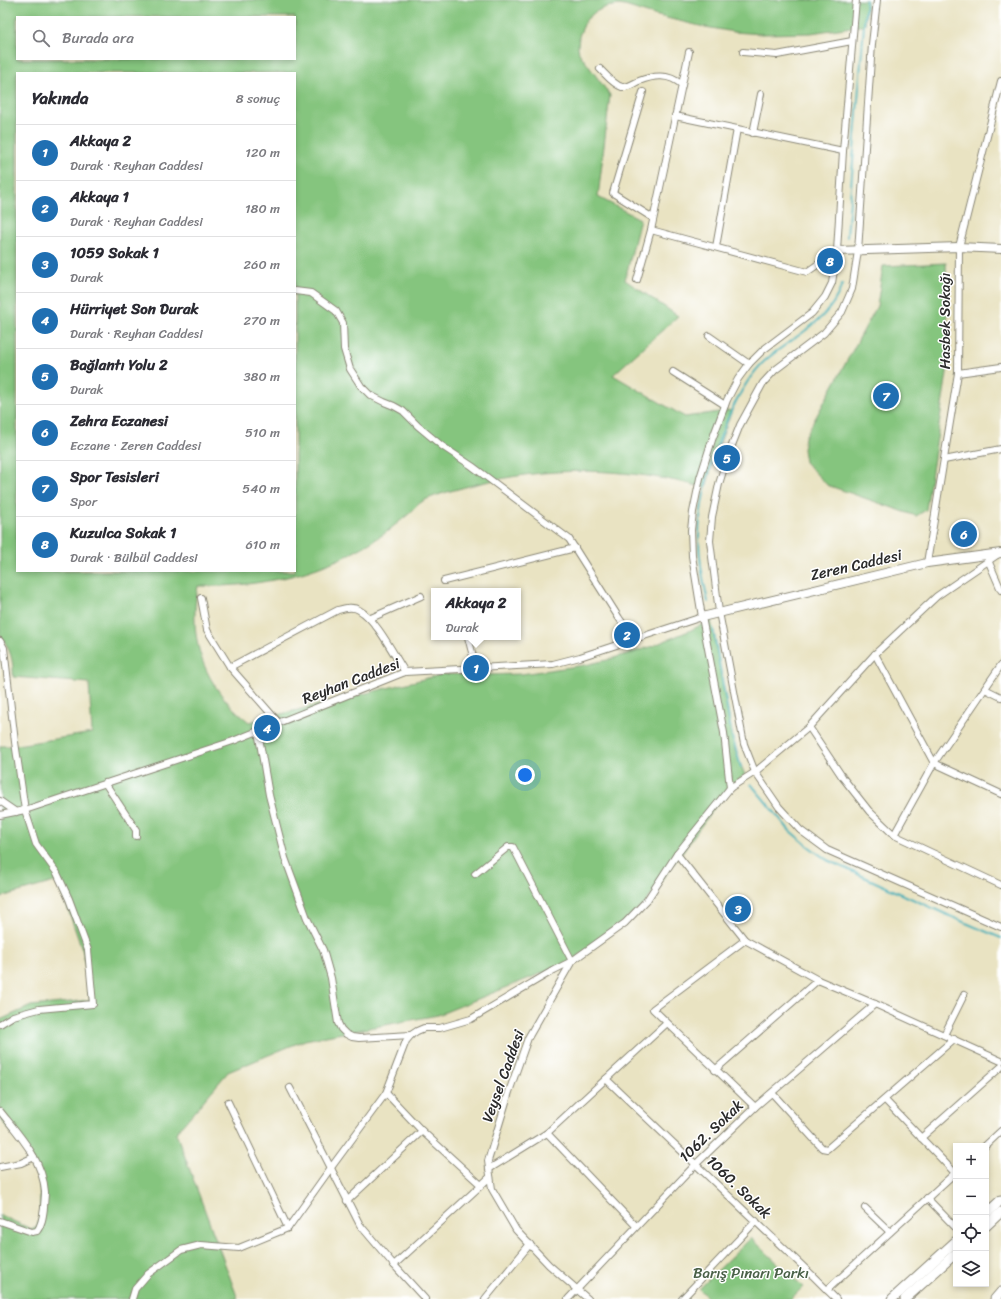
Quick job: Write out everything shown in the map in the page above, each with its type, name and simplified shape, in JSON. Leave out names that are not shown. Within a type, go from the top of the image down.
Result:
[{"type":"main road","points":[[989,1211],[1001,1200]]},
{"type":"main road","points":[[989,1223],[1001,1212]]},
{"type":"main road","points":[[892,1299],[953,1244]]},
{"type":"main road","points":[[905,1299],[953,1256]]},
{"type":"main road","points":[[995,1299],[1001,1292]]},
{"type":"street","points":[[730,788],[724,733],[692,556],[692,521],[697,490],[706,459],[716,428],[733,387],[749,364],[770,344],[806,318],[823,300],[832,283],[836,251],[856,0]]},
{"type":"street","points":[[877,0],[872,44],[858,251],[852,289],[842,312],[824,333],[775,370],[763,383],[740,425],[719,484],[712,517],[710,541],[719,612],[744,744],[755,772],[779,808],[800,830],[827,850],[1001,927]]},
{"type":"street","points":[[743,52],[777,55],[852,40]]},
{"type":"street","points":[[637,280],[654,218],[689,52]]},
{"type":"street","points":[[600,69],[616,84],[622,87],[630,86],[638,81],[662,76],[670,77],[682,85]]},
{"type":"street","name":"Hasbek Sokağı","points":[[927,563],[958,373],[959,247],[1001,84]]},
{"type":"street","points":[[642,92],[613,193],[654,218]]},
{"type":"street","points":[[753,133],[761,94]]},
{"type":"street","points":[[675,116],[843,151]]},
{"type":"street","points":[[716,247],[737,129]]},
{"type":"street","points":[[651,230],[807,272],[836,251],[959,247],[1001,249]]},
{"type":"street","points":[[296,291],[311,293],[336,311],[343,323],[344,349],[350,369],[361,386],[370,395],[403,411],[442,446],[472,466],[569,539],[634,639]]},
{"type":"street","points":[[709,336],[749,364]]},
{"type":"street","points":[[958,373],[1001,367]]},
{"type":"street","points":[[673,372],[725,405]]},
{"type":"street","points":[[944,460],[1001,449]]},
{"type":"street","points":[[444,581],[575,548]]},
{"type":"street","name":"Zeren Caddesi","points":[[702,617],[927,563],[999,554]]},
{"type":"street","name":"Veysel Caddesi","points":[[588,1299],[550,1265],[516,1230],[492,1189],[488,1161],[506,1100],[528,1038],[572,961],[625,923],[647,900],[678,854],[730,788],[755,772],[809,727],[875,654],[937,596],[988,560],[999,554]]},
{"type":"street","points":[[988,560],[1001,590]]},
{"type":"street","points":[[371,618],[421,596]]},
{"type":"street","points":[[200,598],[207,630],[230,667],[279,723]]},
{"type":"street","points":[[230,667],[338,610],[352,608],[359,610],[371,618],[405,672]]},
{"type":"street","name":"Reyhan Caddesi","points":[[0,815],[20,811],[233,741],[405,672],[553,664],[580,657],[702,617]]},
{"type":"street","points":[[469,640],[476,668]]},
{"type":"street","points":[[0,641],[4,648],[18,765],[20,811],[36,844],[57,873],[69,899],[88,950],[93,1004],[39,1009],[13,1016],[0,1024]]},
{"type":"street","points":[[875,654],[934,763],[1001,794]]},
{"type":"street","points":[[894,835],[934,763],[1001,666]]},
{"type":"street","points":[[985,689],[1001,697]]},
{"type":"street","points":[[809,727],[843,778],[869,811],[894,835],[1001,885]]},
{"type":"street","points":[[258,731],[269,795],[285,858],[307,918],[323,950],[332,978],[335,1007],[341,1029],[346,1034],[359,1038],[411,1035]]},
{"type":"street","points":[[105,783],[136,830],[136,836]]},
{"type":"street","points":[[0,801],[20,811]]},
{"type":"street","points":[[132,1299],[135,1289],[148,1274],[181,1250],[201,1245],[239,1248],[288,1228],[330,1168],[386,1093],[406,1040],[411,1035],[424,1028],[440,1028],[472,1019],[554,970],[572,961],[513,847],[508,847],[475,874]]},
{"type":"street","points":[[678,854],[745,940],[818,980],[1001,1061]]},
{"type":"street","points":[[745,940],[653,1010],[754,1107]]},
{"type":"street","points":[[715,1070],[818,980]]},
{"type":"street","points":[[944,1035],[964,995]]},
{"type":"street","name":"1062. Sokak","points":[[568,1299],[696,1164],[754,1107],[875,1004]]},
{"type":"street","points":[[489,1169],[547,1133],[667,1023]]},
{"type":"street","points":[[772,1093],[822,1148],[829,1149],[954,1039]]},
{"type":"street","points":[[921,1138],[1001,1067]]},
{"type":"street","name":"1060. Sokak","points":[[606,1079],[836,1299]]},
{"type":"street","points":[[290,1088],[360,1225],[422,1298]]},
{"type":"street","points":[[386,1093],[422,1131],[482,1185]]},
{"type":"street","points":[[885,1100],[953,1170]]},
{"type":"street","points":[[228,1102],[288,1228]]},
{"type":"street","points":[[0,1111],[30,1149],[40,1170],[45,1192],[43,1215],[39,1229],[32,1232],[0,1221]]},
{"type":"street","points":[[347,1201],[422,1131]]},
{"type":"street","points":[[988,1143],[1001,1131]]},
{"type":"street","points":[[547,1133],[636,1226]]},
{"type":"street","points":[[0,1167],[21,1163],[34,1157]]},
{"type":"street","points":[[827,1290],[953,1174]]},
{"type":"street","points":[[394,1265],[490,1177]]},
{"type":"street","points":[[927,1198],[953,1225]]},
{"type":"street","points":[[865,1208],[890,1232]]},
{"type":"street","points":[[682,1299],[756,1221]]},
{"type":"street","points":[[485,1299],[530,1244]]},
{"type":"green space","points":[[0,0],[867,0],[865,25],[811,33],[762,34],[734,32],[700,26],[619,5],[606,7],[595,12],[586,20],[579,36],[579,53],[610,95],[598,197],[640,219],[625,280],[678,316],[613,375],[685,417],[732,410],[713,462],[706,488],[647,476],[588,471],[528,474],[499,479],[446,492],[423,501],[384,534],[363,547],[318,568],[295,575],[247,584],[198,586],[195,606],[195,626],[203,662],[211,679],[221,694],[234,709],[249,722],[444,674],[521,674],[585,665],[650,647],[711,620],[735,750],[745,775],[730,786],[644,905],[572,961],[438,1015],[305,1040],[228,1072],[176,1133],[238,1299],[0,1299],[0,1215],[31,1229],[37,1226],[40,1213],[40,1181],[33,1161],[0,1118],[0,1020],[31,1006],[90,1000],[83,952],[58,881],[1,897],[0,746],[11,746],[92,733],[89,683],[13,677],[11,655],[0,635]]},
{"type":"green space","points":[[946,263],[948,348],[947,373],[926,510],[916,516],[827,485],[805,462],[803,449],[805,437],[877,306],[883,266]]},
{"type":"green space","name":"Barış Pınarı Parkı","points":[[751,1238],[803,1287],[791,1299],[709,1299],[699,1289]]},
{"type":"waterway","points":[[847,237],[866,0]]},
{"type":"waterway","points":[[708,602],[699,550],[701,513],[711,465],[730,415],[741,392],[754,373],[768,358],[821,318],[829,309],[842,285]]},
{"type":"waterway","points":[[713,628],[732,736],[741,767]]},
{"type":"waterway","points":[[751,784],[790,831],[827,860],[1001,938]]},
{"type":"place","name":"Kuzulca Sokak 1","points":[[830,261]]},
{"type":"place","name":"Spor Tesisleri","points":[[886,396]]},
{"type":"place","name":"Bağlantı Yolu 2","points":[[727,458]]},
{"type":"place","name":"Zehra Eczanesi","points":[[964,534]]},
{"type":"place","name":"Akkaya 1","points":[[627,635]]},
{"type":"place","name":"Akkaya 2","points":[[476,668]]},
{"type":"place","name":"Hürriyet Son Durak","points":[[267,728]]},
{"type":"place","name":"1059 Sokak 1","points":[[738,909]]}]
